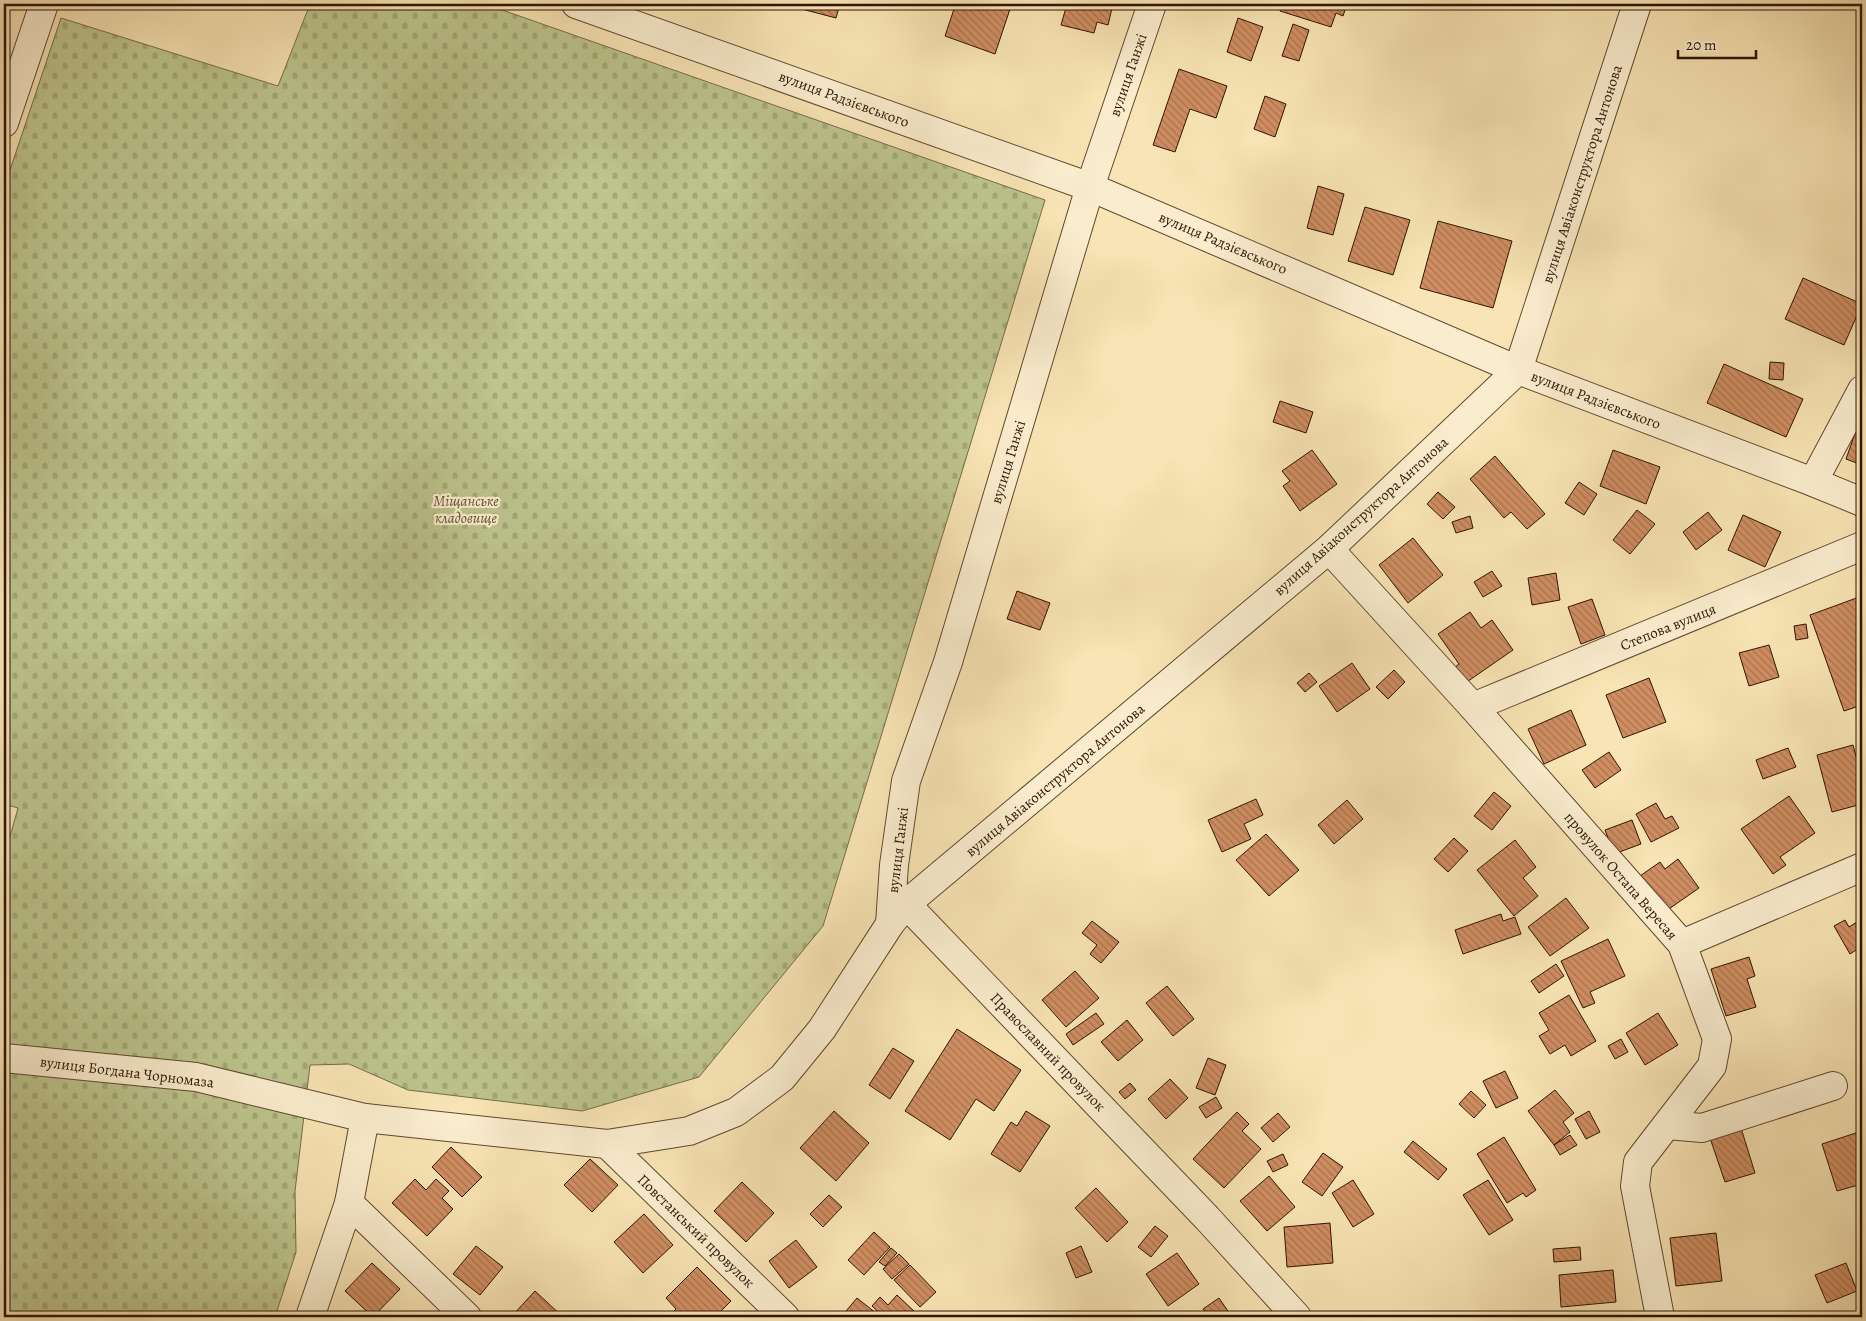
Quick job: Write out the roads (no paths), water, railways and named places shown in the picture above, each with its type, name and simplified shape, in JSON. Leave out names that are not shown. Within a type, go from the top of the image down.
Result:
[{"type":"street","points":[[4,123],[44,4]]},
{"type":"street","name":"вулиця Радзієвського","points":[[576,4],[620,11],[1090,187],[1518,370],[1862,502]]},
{"type":"street","name":"вулиця Ганжі","points":[[898,914],[894,865],[906,781],[948,662],[1090,187],[1152,4]]},
{"type":"street","name":"вулиця Авіаконструктора Антонова","points":[[898,914],[1329,549],[1518,370],[1637,4]]},
{"type":"street","points":[[1813,482],[1862,390]]},
{"type":"street","name":"Степова вулиця","points":[[1473,707],[1862,546]]},
{"type":"street","name":"провулок Остапа Вересая","points":[[1329,549],[1473,707],[1682,944],[1717,1039],[1712,1066],[1638,1162],[1635,1186],[1660,1317]]},
{"type":"street","points":[[1682,944],[1862,867]]},
{"type":"street","name":"вулиця Богдана Чорномаза","points":[[4,1058],[196,1077],[365,1118],[607,1144],[688,1131],[736,1112],[782,1078],[822,1029],[898,914]]},
{"type":"street","name":"Православний провулок","points":[[898,914],[1208,1218],[1297,1317]]},
{"type":"street","points":[[1667,1124],[1702,1128],[1833,1086]]},
{"type":"street","points":[[310,1317],[349,1202],[365,1118]]},
{"type":"street","name":"Повстанський провулок","points":[[607,1144],[785,1317]]},
{"type":"street","points":[[349,1202],[467,1317]]},
{"type":"park label","name":"Міщанське кладовище","points":[[466,510]]}]
